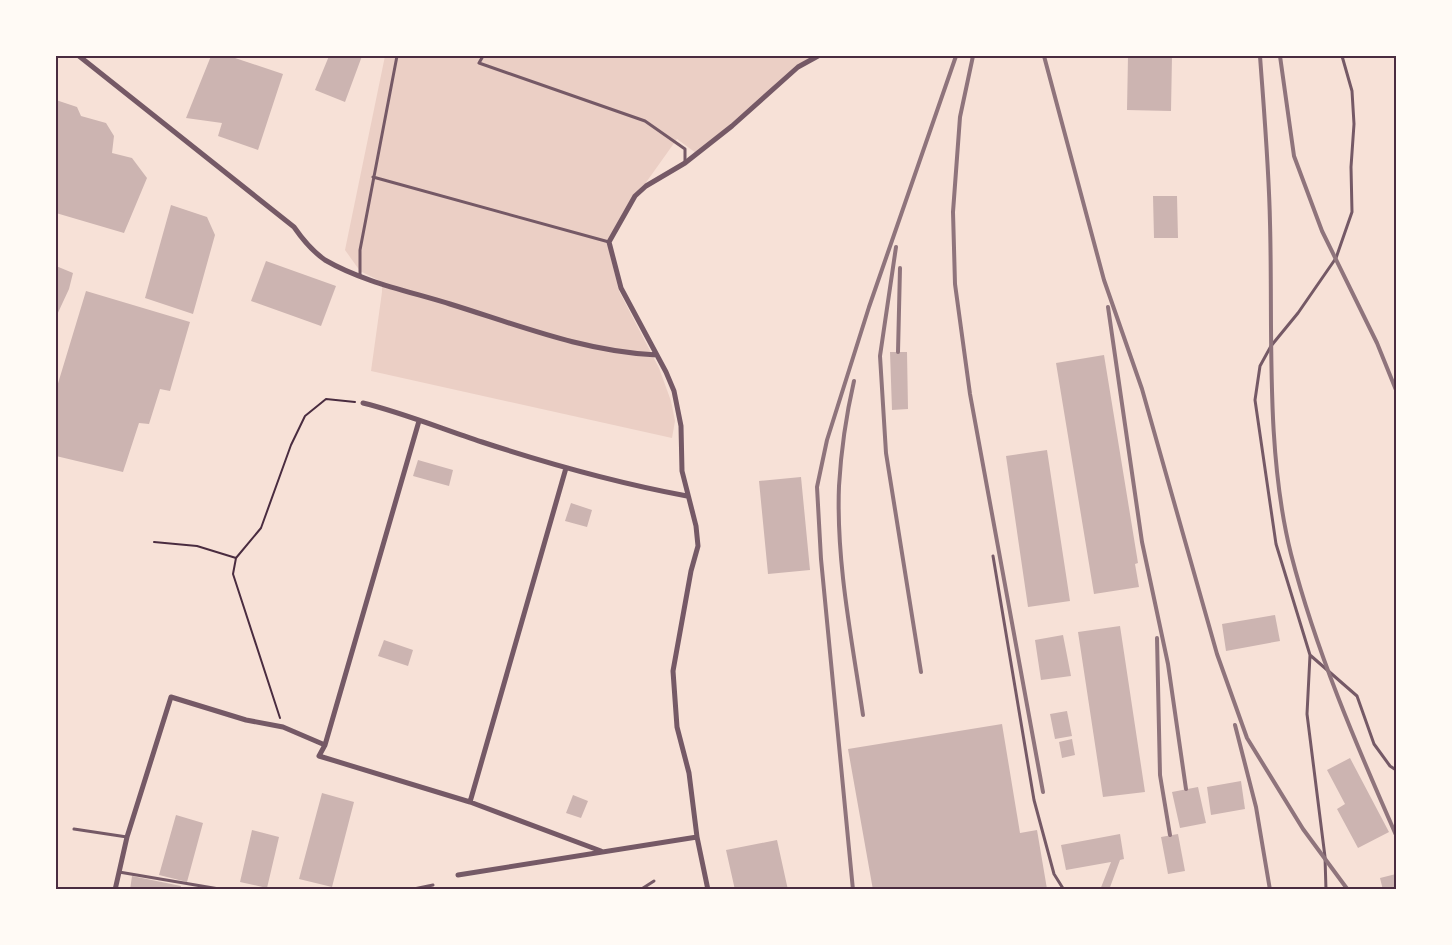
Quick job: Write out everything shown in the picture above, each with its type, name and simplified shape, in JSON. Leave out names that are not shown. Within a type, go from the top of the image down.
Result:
[{"type":"street","points":[[79,56],[294,227],[312,250],[325,260],[360,276],[555,338],[626,354],[657,355]]},
{"type":"street","points":[[708,890],[697,837],[689,773],[677,727],[673,671],[691,571],[698,546],[693,506],[687,496],[682,471],[678,408],[666,372],[621,288],[609,242],[635,196],[646,186],[686,163],[798,67],[818,56]]},
{"type":"street","points":[[363,403],[391,410],[525,457],[644,488],[687,496]]},
{"type":"street","points":[[419,421],[325,745],[319,756],[470,802],[601,851]]},
{"type":"street","points":[[470,802],[566,468]]},
{"type":"street","points":[[115,890],[127,837],[171,697],[246,720],[283,727],[325,745]]},
{"type":"street","points":[[458,875],[697,837]]},
{"type":"lane","points":[[360,276],[360,250],[398,56]]},
{"type":"lane","points":[[483,56],[479,63],[645,121],[685,149],[686,163]]},
{"type":"lane","points":[[1326,890],[1325,857],[1307,714],[1310,655],[1276,544],[1255,400],[1260,366],[1271,346],[1298,313],[1336,258],[1352,212],[1351,167],[1354,124],[1352,91],[1342,56]]},
{"type":"lane","points":[[373,177],[609,242]]},
{"type":"lane","points":[[993,555],[1034,800],[1054,874],[1064,890]]},
{"type":"lane","points":[[1310,655],[1357,696],[1374,744],[1390,766],[1396,770]]},
{"type":"lane","points":[[74,829],[127,837]]},
{"type":"lane","points":[[119,872],[225,890]]},
{"type":"lane","points":[[640,890],[654,881]]},
{"type":"lane","points":[[409,890],[432,885]]},
{"type":"path","points":[[283,727],[232,574],[236,558],[261,528],[291,445],[305,416],[326,399],[363,403]]},
{"type":"path","points":[[154,542],[197,546],[236,558]]},
{"type":"shaded area","points":[[385,56],[817,56],[798,67],[696,153],[677,139],[620,219],[609,242],[619,291],[659,368],[671,401],[675,421],[672,438],[371,371],[382,282],[360,271],[345,250]]},
{"type":"building","points":[[211,56],[229,56],[283,74],[258,150],[218,136],[222,123],[186,118]]},
{"type":"building","points":[[329,56],[362,56],[345,102],[315,90]]},
{"type":"building","points":[[1128,56],[1172,56],[1171,111],[1127,110]]},
{"type":"building","points":[[56,100],[77,107],[81,116],[106,123],[114,136],[112,153],[132,158],[147,178],[124,233],[56,213]]},
{"type":"building","points":[[1153,196],[1177,196],[1178,238],[1154,238]]},
{"type":"building","points":[[171,205],[207,217],[215,235],[193,314],[145,298]]},
{"type":"building","points":[[266,261],[336,286],[321,326],[251,301]]},
{"type":"building","points":[[56,266],[73,273],[69,289],[56,317]]},
{"type":"building","points":[[86,291],[190,322],[170,391],[160,389],[149,424],[139,423],[123,472],[56,456],[56,390]]},
{"type":"building","points":[[890,352],[907,352],[908,409],[892,410]]},
{"type":"building","points":[[1104,355],[1138,563],[1135,564],[1139,587],[1094,594],[1056,363]]},
{"type":"building","points":[[1047,450],[1070,601],[1028,607],[1006,456]]},
{"type":"building","points":[[418,460],[453,470],[449,486],[413,476]]},
{"type":"building","points":[[801,477],[810,570],[768,574],[759,481]]},
{"type":"building","points":[[571,503],[592,510],[587,527],[565,521]]},
{"type":"building","points":[[1275,615],[1280,641],[1226,651],[1222,624]]},
{"type":"building","points":[[1120,626],[1145,792],[1103,797],[1078,632]]},
{"type":"building","points":[[1063,635],[1071,676],[1041,680],[1035,640]]},
{"type":"building","points":[[384,640],[413,650],[408,666],[378,656]]},
{"type":"building","points":[[1067,711],[1072,736],[1055,739],[1050,714]]},
{"type":"building","points":[[1002,724],[1020,833],[1037,830],[1047,889],[873,890],[848,749]]},
{"type":"building","points":[[1072,739],[1075,755],[1062,758],[1059,742]]},
{"type":"building","points":[[1350,758],[1389,832],[1358,848],[1337,809],[1345,804],[1327,770]]},
{"type":"building","points":[[1241,781],[1245,809],[1211,815],[1207,787]]},
{"type":"building","points":[[1198,787],[1206,823],[1180,828],[1172,792]]},
{"type":"building","points":[[322,793],[354,802],[332,887],[299,879]]},
{"type":"building","points":[[573,795],[588,801],[581,818],[566,813]]},
{"type":"building","points":[[176,815],[203,823],[187,882],[159,875]]},
{"type":"building","points":[[252,830],[279,837],[267,888],[240,882]]},
{"type":"building","points":[[1120,834],[1124,859],[1120,860],[1109,890],[1100,890],[1111,862],[1066,870],[1061,845]]},
{"type":"building","points":[[1178,834],[1185,871],[1168,874],[1161,837]]},
{"type":"building","points":[[777,840],[788,890],[735,890],[726,850]]},
{"type":"building","points":[[1396,874],[1396,890],[1383,890],[1380,878]]},
{"type":"building","points":[[132,876],[181,886],[180,890],[130,890]]},
{"type":"railway","points":[[853,890],[821,559],[817,487],[827,440],[869,307],[956,56]]},
{"type":"railway","points":[[973,56],[960,117],[953,212],[955,284],[970,394],[1043,792]]},
{"type":"railway","points":[[1044,56],[1104,280],[1142,389],[1217,654],[1247,738],[1303,829],[1348,890]]},
{"type":"railway","points":[[1260,56],[1269,202],[1274,432],[1283,514],[1291,554],[1312,626],[1352,732],[1396,835]]},
{"type":"railway","points":[[1280,56],[1294,156],[1322,231],[1377,343],[1396,390]]},
{"type":"railway","points":[[896,247],[880,356],[886,453],[921,672]]},
{"type":"railway","points":[[898,352],[900,268]]},
{"type":"railway","points":[[1108,307],[1142,542],[1168,664],[1186,789]]},
{"type":"railway","points":[[854,381],[843,447],[839,515],[842,572],[863,715]]},
{"type":"railway","points":[[1157,638],[1160,775],[1170,835]]},
{"type":"railway","points":[[1235,725],[1256,807],[1270,890]]}]
